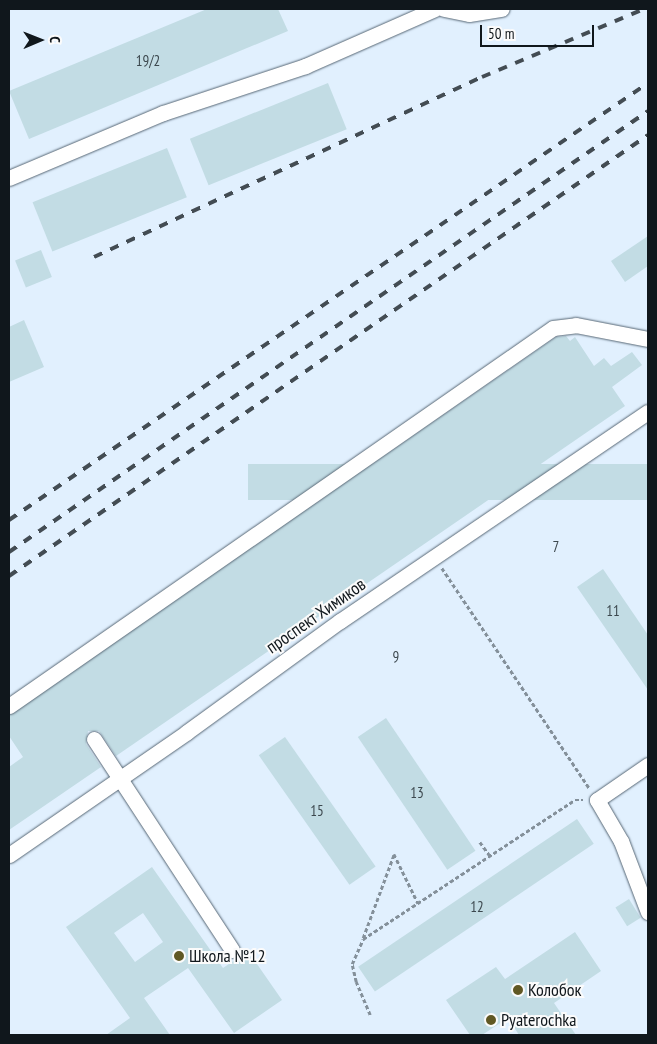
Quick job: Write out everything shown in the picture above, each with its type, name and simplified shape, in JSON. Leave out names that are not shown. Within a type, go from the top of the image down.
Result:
[{"type":"street","points":[[9,178],[163,113],[305,66],[434,9]]},
{"type":"street","points":[[444,9],[469,14],[502,9]]},
{"type":"street","points":[[9,706],[553,328],[576,325],[648,339]]},
{"type":"street","name":"проспект Химиков","points":[[9,855],[434,557],[648,412]]},
{"type":"street","points":[[94,739],[120,776],[232,950]]},
{"type":"street","points":[[648,765],[597,800],[621,841],[648,912]]},
{"type":"path","points":[[434,557],[597,800]]},
{"type":"path","points":[[363,939],[575,800],[597,800]]},
{"type":"path","points":[[480,842],[490,856]]},
{"type":"path","points":[[370,1015],[356,982],[352,964],[394,854],[418,903]]},
{"type":"building","points":[[207,9],[278,9],[288,31],[29,139],[9,91]]},
{"type":"building","points":[[328,83],[347,129],[209,185],[190,139]]},
{"type":"building","points":[[167,148],[187,197],[52,251],[33,202]]},
{"type":"building","points":[[648,236],[648,266],[625,282],[611,261]]},
{"type":"building","points":[[41,250],[52,277],[26,287],[15,260]]},
{"type":"building","points":[[24,320],[44,367],[9,382],[9,327]]},
{"type":"building","points":[[566,336],[570,341],[575,337],[594,366],[604,358],[611,366],[632,352],[642,365],[612,387],[625,406],[116,756],[99,731],[88,731],[86,744],[101,767],[9,830],[9,767],[23,757],[9,736],[9,715],[556,337]]},
{"type":"building","points":[[248,464],[648,464],[648,500],[248,500]]},
{"type":"building","points":[[603,569],[648,635],[648,690],[577,587]]},
{"type":"building","points":[[386,718],[475,851],[447,870],[358,737]]},
{"type":"building","points":[[285,737],[376,866],[349,885],[259,755]]},
{"type":"building","points":[[577,819],[594,844],[375,991],[358,967]]},
{"type":"building","name":"Школа №12","points":[[152,867],[223,968],[248,951],[282,1000],[234,1033],[188,968],[144,998],[170,1035],[106,1035],[130,1018],[66,927]],"holes":[[[143,913],[163,942],[135,962],[114,933]]]},
{"type":"building","points":[[629,899],[641,918],[627,926],[615,907]]},
{"type":"building","name":"Колобок","points":[[575,932],[601,971],[554,1003],[576,1035],[519,1035],[508,1018],[482,1035],[470,1035],[446,1000],[496,967],[505,979]]},
{"type":"railway","points":[[94,257],[482,77],[644,9]]},
{"type":"railway","points":[[9,520],[648,83]]},
{"type":"railway","points":[[9,552],[648,111]]},
{"type":"railway","points":[[9,576],[648,135]]},
{"type":"place","name":"Школа №12","points":[[179,956]]},
{"type":"place","name":"Колобок","points":[[518,990]]},
{"type":"place","name":"Pyaterochka","points":[[491,1020]]}]
